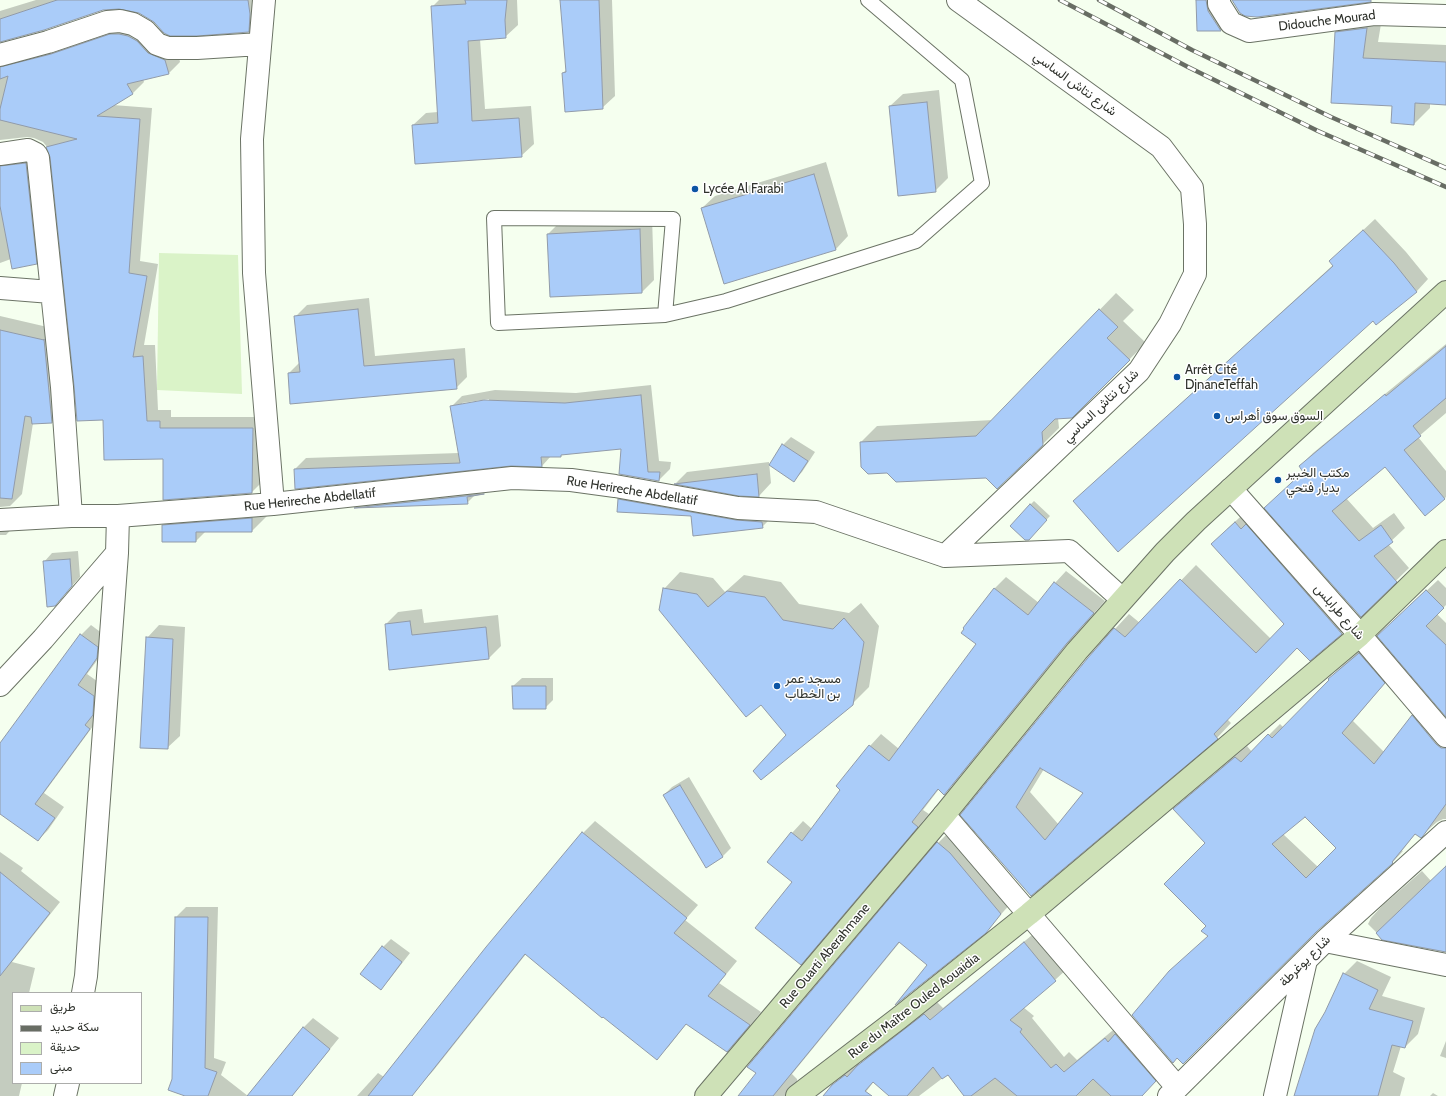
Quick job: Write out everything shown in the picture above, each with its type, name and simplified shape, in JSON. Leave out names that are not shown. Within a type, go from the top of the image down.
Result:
[{"type":"street","points":[[264,0],[252,139],[254,273],[273,504]]},
{"type":"street","name":"شارع نتاش الساسي","points":[[945,556],[1139,371],[1170,324],[1195,274],[1196,224],[1192,188],[1161,147],[958,0]]},
{"type":"street","name":"Didouche Mourad","points":[[1219,2],[1231,23],[1249,31],[1374,7],[1446,16]]},
{"type":"street","points":[[0,56],[107,22],[120,21],[134,24],[145,31],[156,44],[168,48],[197,48],[260,44]]},
{"type":"street","points":[[0,154],[28,150],[36,154],[38,158],[62,387],[71,516]]},
{"type":"street","points":[[0,288],[51,292]]},
{"type":"street","name":"Rue Ouarti Aberahmane","points":[[706,1096],[944,815],[1077,651],[1165,552],[1231,489],[1446,292]]},
{"type":"street","name":"Rue Herireche Abdellatif","points":[[0,520],[71,516],[118,516],[273,504],[512,478],[571,480],[615,486],[738,508],[816,512],[945,556],[1069,551],[1122,599]]},
{"type":"street","name":"شارع طرابلس","points":[[1231,489],[1360,635],[1446,736]]},
{"type":"street","points":[[83,992],[86,976],[117,553],[118,516]]},
{"type":"street","name":"Rue du Maître Ouled Aouaidia","points":[[797,1096],[900,1018],[1030,914],[1360,635],[1446,551]]},
{"type":"street","points":[[0,685],[43,639],[117,553]]},
{"type":"street","points":[[944,815],[1030,914],[1173,1092]]},
{"type":"street","name":"شارع يوغرطة","points":[[1173,1092],[1325,941],[1446,832]]},
{"type":"street","points":[[1325,941],[1446,966]]},
{"type":"street","points":[[1275,1096],[1306,960]]},
{"type":"street","points":[[65,1096],[68,1084]]},
{"type":"lane","points":[[665,315],[673,219],[494,218],[498,323],[665,315],[726,301],[916,241],[982,183],[962,80],[868,0]]},
{"type":"green space","points":[[159,253],[238,255],[242,394],[157,390]]},
{"type":"building","points":[[57,0],[248,0],[250,14],[249,32],[197,36],[170,36],[164,33],[154,22],[139,13],[119,9],[103,10],[44,30],[0,42],[0,19]]},
{"type":"building","points":[[465,0],[507,0],[505,20],[506,38],[468,41],[472,121],[519,118],[522,157],[415,164],[412,125],[438,123],[431,6],[466,4]]},
{"type":"building","points":[[560,0],[599,0],[603,109],[565,112],[562,73],[566,72]]},
{"type":"building","points":[[1196,0],[1206,0],[1208,11],[1221,31],[1197,31]]},
{"type":"building","points":[[1232,0],[1371,0],[1371,2],[1257,17],[1245,16],[1240,13]]},
{"type":"building","points":[[1367,28],[1363,58],[1446,62],[1446,105],[1415,103],[1414,125],[1391,123],[1392,106],[1331,103],[1335,32]]},
{"type":"building","points":[[110,34],[128,36],[137,41],[148,53],[165,60],[169,74],[127,84],[133,94],[97,116],[140,119],[129,273],[147,276],[133,357],[143,356],[147,421],[160,421],[160,428],[253,428],[252,493],[163,500],[163,459],[104,460],[103,420],[77,421],[50,157],[46,147],[77,139],[0,120],[0,109],[8,76],[0,79],[0,67],[51,54]]},
{"type":"building","points":[[927,102],[936,192],[898,196],[889,106]]},
{"type":"building","points":[[26,163],[37,264],[12,269],[0,206],[0,166]]},
{"type":"building","points":[[814,174],[836,250],[724,284],[701,208]]},
{"type":"building","points":[[640,229],[642,293],[550,297],[547,234]]},
{"type":"building","name":"السوق سوق أهراس","points":[[1363,230],[1394,263],[1417,292],[1376,325],[1373,321],[1118,552],[1073,501],[1333,266],[1329,261]]},
{"type":"building","points":[[358,309],[364,366],[454,359],[457,389],[290,404],[288,373],[300,372],[294,316]]},
{"type":"building","points":[[1099,309],[1118,327],[1107,338],[1130,360],[1072,418],[1055,419],[1042,432],[1043,445],[997,489],[986,478],[896,482],[887,473],[868,474],[861,467],[860,442],[976,436]]},
{"type":"building","points":[[0,330],[44,339],[52,423],[32,424],[31,417],[25,416],[12,499],[0,498]]},
{"type":"building","points":[[1446,346],[1446,398],[1413,426],[1421,436],[1404,450],[1445,499],[1425,516],[1385,467],[1332,511],[1359,541],[1381,525],[1393,542],[1374,556],[1397,582],[1361,617],[1264,508],[1303,472],[1299,466],[1385,394],[1386,396]]},
{"type":"building","points":[[641,395],[648,472],[660,472],[659,481],[619,474],[621,449],[561,455],[561,457],[541,457],[542,467],[511,466],[295,489],[294,469],[460,463],[450,406],[484,400],[565,403]]},
{"type":"building","points":[[782,444],[808,461],[794,482],[769,465]]},
{"type":"building","points":[[757,474],[759,497],[739,496],[674,484]]},
{"type":"building","points":[[484,494],[467,497],[468,504],[354,508]]},
{"type":"building","points":[[618,499],[736,520],[762,522],[763,528],[693,536],[691,516],[617,512]]},
{"type":"building","points":[[1030,504],[1047,520],[1029,540],[1025,540],[1010,526]]},
{"type":"building","points":[[252,518],[252,532],[196,532],[196,542],[162,542],[162,525]]},
{"type":"building","points":[[1235,522],[1241,529],[1246,524],[1342,634],[1310,661],[1297,648],[1214,734],[1218,739],[1031,896],[960,815],[1114,628],[1125,637],[1180,579],[1256,653],[1284,624],[1211,544]],"holes":[[[1040,768],[1083,793],[1045,840],[1016,807]]]},
{"type":"building","points":[[70,559],[72,586],[55,606],[47,607],[43,561]]},
{"type":"building","points":[[1054,582],[1094,613],[1067,643],[944,795],[938,789],[912,822],[918,827],[801,965],[755,928],[792,882],[767,862],[791,832],[802,841],[840,790],[836,786],[869,745],[889,761],[976,644],[961,633],[964,629],[963,628],[994,588],[1028,615]]},
{"type":"building","points":[[663,588],[697,594],[708,607],[727,591],[765,597],[783,620],[833,629],[844,618],[864,642],[853,705],[761,780],[753,771],[786,735],[761,705],[746,717],[659,610]]},
{"type":"building","points":[[1426,590],[1444,608],[1426,626],[1446,645],[1446,717],[1377,636]]},
{"type":"building","points":[[410,621],[412,635],[486,627],[489,659],[389,670],[385,624]]},
{"type":"building","points":[[80,634],[98,647],[97,658],[78,685],[94,696],[93,715],[85,725],[90,729],[35,804],[55,818],[38,841],[0,814],[0,743]]},
{"type":"building","points":[[146,637],[173,639],[168,749],[140,748]]},
{"type":"building","points":[[1359,653],[1385,683],[1342,733],[1374,764],[1412,715],[1436,744],[1441,748],[1446,748],[1446,804],[1421,838],[1415,834],[1392,862],[1393,863],[1316,932],[1183,1064],[1177,1058],[1173,1063],[1132,1015],[1169,971],[1208,936],[1201,931],[1206,926],[1164,884],[1205,843],[1173,809],[1235,757],[1241,762],[1268,734],[1272,738],[1329,680],[1328,679]],"holes":[[[1305,817],[1336,848],[1306,878],[1272,844]]]},
{"type":"building","points":[[512,686],[546,686],[546,709],[513,709]]},
{"type":"building","points":[[680,785],[723,857],[706,868],[663,795]]},
{"type":"building","points":[[582,832],[687,918],[674,933],[726,974],[708,996],[750,1025],[727,1052],[686,1024],[657,1060],[603,1017],[602,1018],[525,954],[412,1096],[368,1096],[486,947]]},
{"type":"building","points":[[937,842],[950,853],[1001,914],[986,933],[895,1005],[927,965],[899,942],[773,1096],[738,1096],[756,1073],[747,1067]]},
{"type":"building","points":[[1446,866],[1446,952],[1382,940],[1376,933]]},
{"type":"building","points":[[0,872],[50,913],[0,976]]},
{"type":"building","points":[[175,917],[208,917],[205,1068],[217,1072],[208,1096],[185,1096],[168,1090],[172,1079]]},
{"type":"building","points":[[1024,942],[1056,981],[1010,1020],[1022,1029],[1020,1032],[1051,1068],[1056,1064],[1064,1072],[1105,1038],[1108,1042],[1115,1034],[1156,1081],[1142,1096],[1111,1096],[1093,1079],[1076,1096],[1017,1096],[995,1078],[971,1096],[964,1096],[948,1075],[942,1079],[933,1067],[907,1096],[889,1096],[873,1082],[865,1091],[872,1096],[823,1096],[832,1085],[845,1075],[847,1077],[857,1066],[924,1014],[930,1020]]},
{"type":"building","points":[[382,946],[402,962],[381,990],[360,974]]},
{"type":"building","points":[[1343,973],[1378,990],[1369,1009],[1413,1021],[1405,1048],[1392,1045],[1378,1096],[1294,1096],[1315,1029],[1325,1012]]},
{"type":"building","points":[[303,1027],[330,1049],[292,1096],[247,1096]]},
{"type":"railway","points":[[1060,0],[1188,67],[1318,131],[1446,187]]},
{"type":"railway","points":[[1099,0],[1192,50],[1331,117],[1446,168]]},
{"type":"place","name":"Lycée Al Farabi","points":[[695,189]]},
{"type":"place","name":"Arrêt Cité DjnaneTeffah","points":[[1177,377]]},
{"type":"place","name":"السوق سوق أهراس","points":[[1217,416]]},
{"type":"place","name":"مكتب الخبير بديار فتحي","points":[[1278,480]]},
{"type":"place","name":"مسجد عمر بن الخطاب","points":[[777,686]]}]
